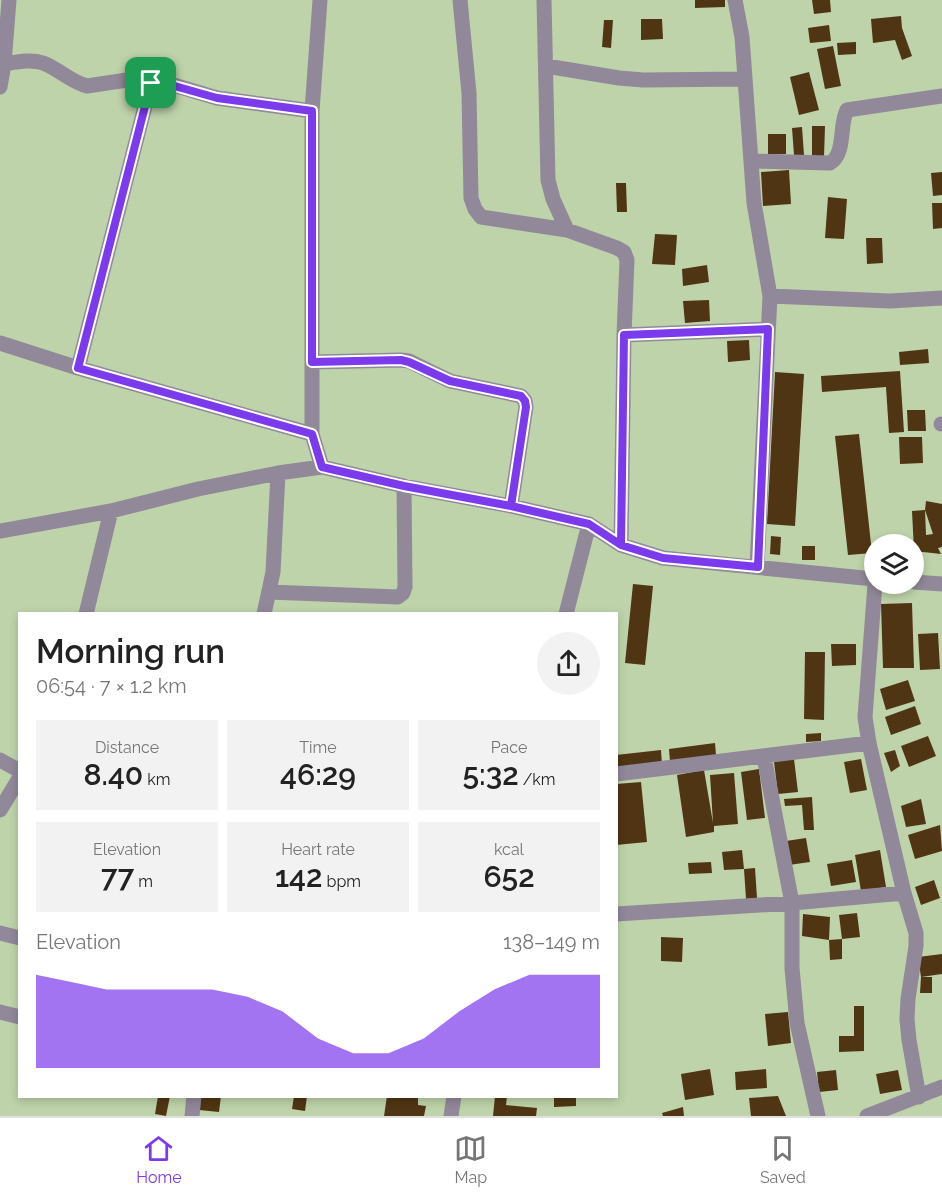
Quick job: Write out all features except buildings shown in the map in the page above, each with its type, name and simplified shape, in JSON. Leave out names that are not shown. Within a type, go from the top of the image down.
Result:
[{"type":"street","points":[[0,87],[9,0]]},
{"type":"street","points":[[320,0],[312,111],[312,434],[322,467]]},
{"type":"street","points":[[460,0],[469,93],[471,198],[475,209],[481,217],[567,230],[624,252],[627,260],[621,545]]},
{"type":"street","points":[[544,0],[548,180],[553,199],[567,230]]},
{"type":"street","points":[[735,0],[742,37],[754,203],[770,296],[758,567]]},
{"type":"street","points":[[4,64],[31,61],[44,63],[80,85],[87,86],[147,77],[217,98],[312,111]]},
{"type":"street","points":[[546,66],[643,80],[745,79]]},
{"type":"street","points":[[78,368],[151,83],[150,79]]},
{"type":"street","points":[[752,161],[830,163],[835,160],[838,153],[844,116],[848,110],[942,96]]},
{"type":"street","points":[[770,296],[890,301],[942,298]]},
{"type":"street","points":[[624,335],[768,329]]},
{"type":"street","points":[[0,343],[78,368],[312,434]]},
{"type":"street","points":[[312,362],[401,360],[450,381],[521,396],[526,407],[511,506]]},
{"type":"street","points":[[0,531],[111,511],[198,489],[278,473],[322,467],[589,524],[621,545],[663,558],[864,578]]},
{"type":"street","points":[[264,612],[273,572],[278,473]]},
{"type":"street","points":[[269,592],[398,597],[403,593],[405,587],[404,486]]},
{"type":"street","points":[[86,612],[111,511]]},
{"type":"street","points":[[567,612],[589,524]]},
{"type":"street","points":[[924,583],[942,584]]},
{"type":"street","points":[[874,594],[865,717],[904,892],[916,933],[908,999],[908,1019],[909,1040],[919,1097]]},
{"type":"street","points":[[618,774],[869,743]]},
{"type":"street","points":[[764,757],[792,903],[792,968],[797,1023],[818,1116]]},
{"type":"street","points":[[0,760],[18,770]]},
{"type":"street","points":[[0,810],[18,780]]},
{"type":"street","points":[[618,914],[792,903],[904,892]]},
{"type":"street","points":[[0,933],[18,938]]},
{"type":"street","points":[[0,1012],[18,1016]]},
{"type":"street","points":[[871,1115],[942,1087]]},
{"type":"street","points":[[192,1116],[194,1098]]},
{"type":"street","points":[[451,1116],[454,1098]]},
{"type":"route","points":[[151,83],[78,368],[312,434],[322,467],[589,524],[621,545],[624,335],[768,329],[758,567],[663,558],[621,545],[589,524],[511,506],[526,407],[521,396],[450,381],[401,360],[312,362],[312,111],[217,98],[150,79],[151,83]]}]
